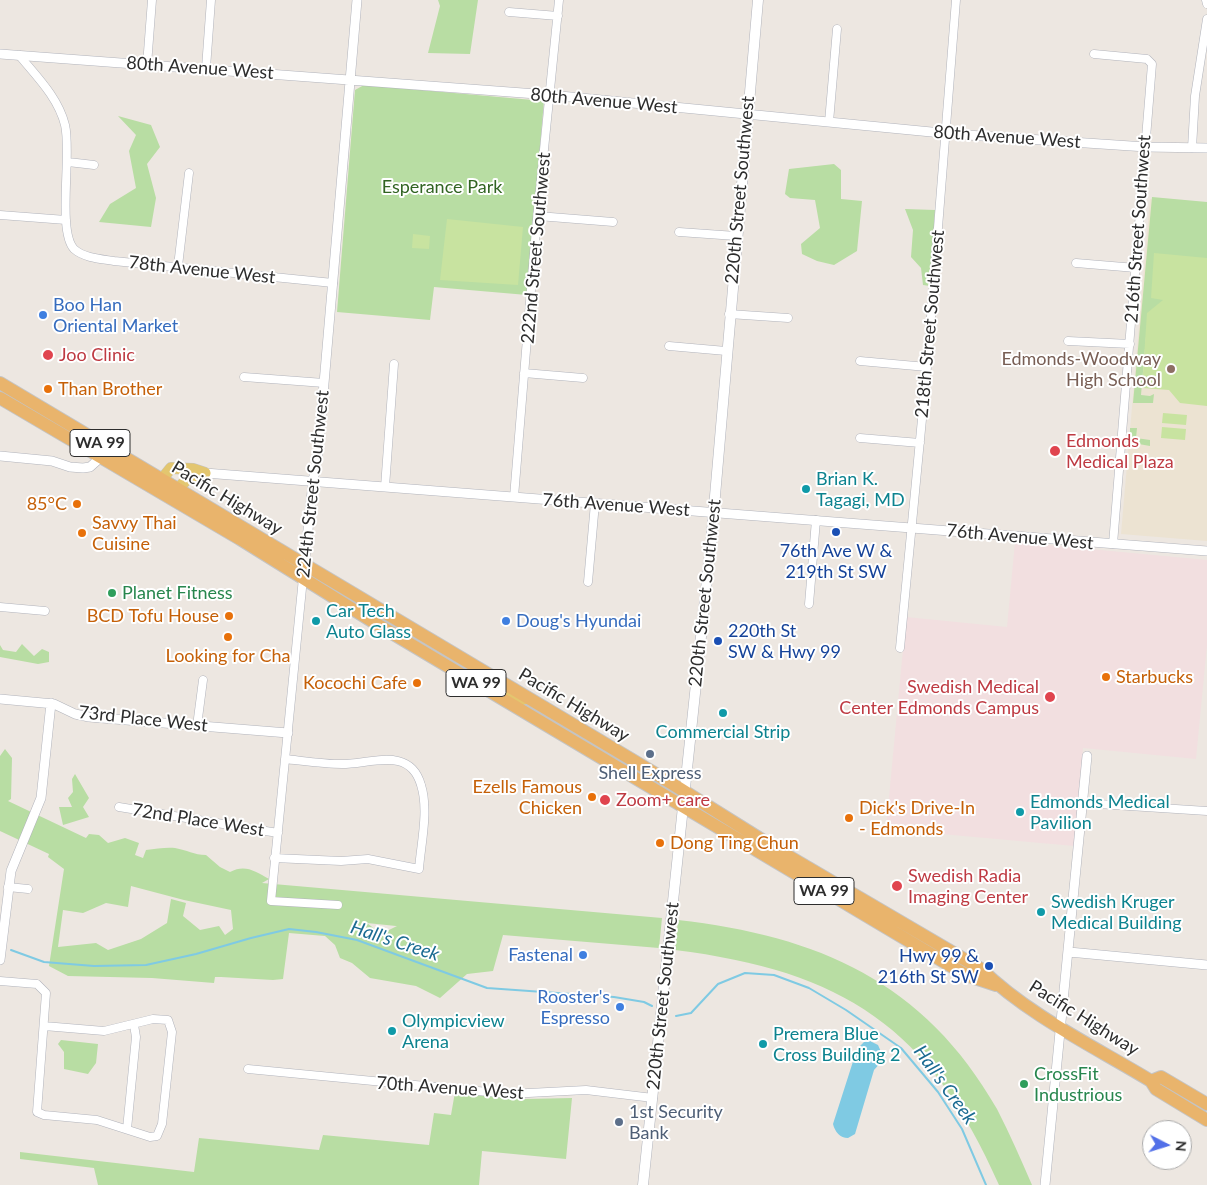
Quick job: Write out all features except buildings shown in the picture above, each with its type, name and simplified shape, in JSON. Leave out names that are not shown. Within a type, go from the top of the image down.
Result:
[{"type":"highway","name":"Pacific Highway","points":[[0,383],[178,489],[471,680],[966,975],[998,985]]},
{"type":"highway","name":"Pacific Highway","points":[[0,398],[100,458],[304,572],[432,640],[783,853],[981,969],[998,985],[1151,1081],[1156,1090],[1207,1120]]},
{"type":"highway","name":"Pacific Highway","points":[[1151,1081],[1161,1077],[1207,1104]]},
{"type":"main road","name":"220th Street Southwest","points":[[643,1185],[714,512],[729,314],[758,0]]},
{"type":"main road","points":[[162,479],[171,468],[193,468],[205,473]]},
{"type":"main road","points":[[178,489],[188,478],[205,473]]},
{"type":"main road","points":[[471,680],[484,680],[520,700],[527,698]]},
{"type":"street","points":[[147,65],[152,0]]},
{"type":"street","points":[[206,68],[211,0]]},
{"type":"street","name":"224th Street Southwest","points":[[338,905],[270,901],[313,482],[318,453],[357,0]]},
{"type":"street","name":"222nd Street Southwest","points":[[514,497],[559,0]]},
{"type":"street","name":"218th Street Southwest","points":[[900,648],[927,368],[956,0]]},
{"type":"street","points":[[1206,0],[1207,4]]},
{"type":"street","points":[[509,12],[558,16]]},
{"type":"street","points":[[1192,148],[1195,96],[1207,19]]},
{"type":"street","points":[[829,122],[836,29]]},
{"type":"street","name":"80th Avenue West","points":[[0,54],[550,95],[946,133],[1146,147],[1207,148]]},
{"type":"street","name":"216th Street Southwest","points":[[1094,54],[1147,59],[1152,64],[1113,544]]},
{"type":"street","points":[[0,215],[66,220],[68,162],[62,114],[55,101],[18,55]]},
{"type":"street","points":[[68,162],[94,165]]},
{"type":"street","points":[[178,266],[189,173]]},
{"type":"street","points":[[538,216],[613,222]]},
{"type":"street","name":"78th Avenue West","points":[[66,220],[68,238],[74,248],[83,255],[333,283]]},
{"type":"street","points":[[680,232],[736,236]]},
{"type":"street","points":[[1076,263],[1136,268]]},
{"type":"street","points":[[729,314],[788,318]]},
{"type":"street","points":[[1068,341],[1130,344]]},
{"type":"street","points":[[669,346],[726,351]]},
{"type":"street","points":[[860,361],[927,368]]},
{"type":"street","points":[[385,487],[394,364]]},
{"type":"street","points":[[524,373],[583,378]]},
{"type":"street","points":[[244,377],[324,383]]},
{"type":"street","points":[[860,438],[920,443]]},
{"type":"street","points":[[0,456],[57,462],[70,467],[87,468],[100,458]]},
{"type":"street","name":"76th Avenue West","points":[[205,473],[1207,551]]},
{"type":"street","points":[[312,493],[332,483]]},
{"type":"street","points":[[588,582],[596,504]]},
{"type":"street","points":[[809,604],[816,520]]},
{"type":"street","points":[[0,607],[45,611]]},
{"type":"street","points":[[198,726],[202,680]]},
{"type":"street","name":"73rd Place West","points":[[0,698],[51,704],[84,716],[288,734]]},
{"type":"street","points":[[0,960],[11,871],[41,798],[51,704]]},
{"type":"street","points":[[1045,1185],[1087,756]]},
{"type":"street","points":[[274,858],[341,861],[368,859],[419,869],[422,793],[417,773],[411,768],[406,764],[392,760],[333,764],[285,759]]},
{"type":"street","points":[[1083,803],[1207,811]]},
{"type":"street","name":"72nd Place West","points":[[118,807],[278,833]]},
{"type":"street","points":[[8,887],[28,889]]},
{"type":"street","points":[[1069,952],[1207,964]]},
{"type":"street","points":[[0,981],[37,984],[43,988],[47,1000],[44,1026],[36,1102],[37,1112],[44,1115],[97,1120],[154,1137],[160,1133],[172,1032],[171,1023],[162,1018],[104,1031],[44,1026]]},
{"type":"street","points":[[127,1129],[136,1037],[134,1025]]},
{"type":"street","name":"70th Avenue West","points":[[248,1069],[509,1094],[586,1090],[653,1098]]},
{"type":"shaded area","name":"Edmonds-Woodway High School","points":[[1150,199],[1207,203],[1207,541],[1121,534]]},
{"type":"shaded area","name":"Swedish Medical Center Edmonds Campus","points":[[1015,542],[1207,560],[1207,645],[1196,759],[1083,748],[1074,846],[886,829],[906,617],[1007,627]]},
{"type":"green space","points":[[438,0],[478,0],[470,54],[428,53],[440,6]]},
{"type":"green space","name":"Esperance Park","points":[[364,85],[544,101],[527,295],[434,287],[430,320],[337,312],[355,90]]},
{"type":"green space","points":[[118,116],[151,125],[160,147],[147,164],[156,198],[151,227],[99,222],[110,204],[136,188],[129,151],[136,135]]},
{"type":"green space","points":[[834,164],[841,170],[841,199],[862,201],[857,251],[834,265],[817,261],[802,254],[801,244],[820,228],[815,200],[790,198],[785,194],[789,169]]},
{"type":"green space","points":[[1152,197],[1207,202],[1207,294],[1148,313],[1141,395],[1150,396],[1154,394],[1153,403],[1133,403]]},
{"type":"green space","points":[[905,209],[935,210],[930,286],[923,285],[921,268],[911,257],[913,230]]},
{"type":"green space","points":[[447,219],[523,227],[518,285],[440,280]]},
{"type":"green space","points":[[413,234],[430,236],[429,249],[412,248]]},
{"type":"green space","points":[[1154,253],[1207,258],[1207,406],[1180,403],[1169,390],[1142,388],[1147,313],[1163,300],[1151,298]]},
{"type":"green space","points":[[1163,413],[1187,415],[1186,425],[1162,423]]},
{"type":"green space","points":[[1162,427],[1186,429],[1185,440],[1161,438]]},
{"type":"green space","points":[[1130,428],[1137,428],[1136,438],[1150,440],[1150,446],[1133,443],[1130,436]]},
{"type":"green space","points":[[22,644],[34,656],[42,649],[49,652],[49,662],[38,664],[0,657],[0,645],[3,650],[16,652]]},
{"type":"green space","points":[[5,749],[12,758],[11,799],[8,801],[86,838],[89,834],[99,835],[108,843],[125,838],[139,843],[135,855],[143,858],[146,850],[175,848],[206,855],[220,867],[230,872],[240,869],[254,871],[269,879],[262,883],[662,918],[659,948],[503,935],[493,971],[467,974],[440,998],[416,986],[370,978],[352,963],[340,958],[335,945],[325,936],[289,933],[283,979],[215,977],[214,983],[152,978],[68,976],[49,966],[64,869],[48,857],[49,854],[0,831],[0,756]],"holes":[[[131,886],[231,910],[233,929],[225,935],[219,926],[200,930],[183,916],[186,903],[171,899],[167,923],[141,939],[108,950],[96,943],[58,947],[63,910],[83,913],[106,903],[128,907]],[[367,923],[396,926],[397,926],[381,934]]]},
{"type":"green space","points":[[75,774],[89,798],[83,807],[89,817],[63,825],[59,807],[72,807],[68,798],[73,792],[72,779]]},
{"type":"green space","points":[[678,920],[729,927],[777,938],[821,953],[863,972],[901,997],[936,1028],[968,1065],[997,1109],[1032,1185],[999,1185],[972,1130],[943,1085],[910,1047],[874,1016],[833,992],[787,973],[734,960],[675,950]]},
{"type":"green space","points":[[61,1040],[98,1044],[96,1063],[88,1074],[64,1069],[64,1052],[58,1044]]},
{"type":"green space","points":[[455,1092],[526,1099],[572,1098],[566,1159],[482,1151],[479,1185],[98,1185],[94,1168],[20,1159],[20,1152],[194,1172],[199,1138],[319,1150],[323,1135],[429,1145],[434,1113],[451,1115]]},
{"type":"water","points":[[870,1041],[878,1045],[882,1054],[882,1061],[874,1070],[855,1134],[845,1138],[838,1134],[833,1124],[857,1049],[864,1042]]},
{"type":"waterway","name":"Hall's Creek","points":[[11,950],[44,962],[94,966],[146,965],[196,954],[289,929],[357,940],[487,988],[614,997],[644,1002],[652,1006]]},
{"type":"waterway","name":"Hall's Creek","points":[[676,1016],[691,1013],[718,984],[745,973],[774,975],[809,988],[846,1010],[901,1048],[938,1092],[962,1129],[986,1185]]},
{"type":"place","name":"Boo Han Oriental Market","points":[[43,315]]},
{"type":"place","name":"Joo Clinic","points":[[48,355]]},
{"type":"place","name":"Edmonds-Woodway High School","points":[[1171,369]]},
{"type":"place","name":"Than Brother","points":[[48,389]]},
{"type":"place","name":"Edmonds Medical Plaza","points":[[1055,451]]},
{"type":"place","name":"Brian K. Tagagi, MD","points":[[806,489]]},
{"type":"place","name":"85°C","points":[[77,504]]},
{"type":"place","name":"76th Ave W & 219th St SW","points":[[836,532]]},
{"type":"place","name":"Savvy Thai Cuisine","points":[[82,533]]},
{"type":"place","name":"Planet Fitness","points":[[112,593]]},
{"type":"place","name":"BCD Tofu House","points":[[229,616]]},
{"type":"place","name":"Car Tech Auto Glass","points":[[316,621]]},
{"type":"place","name":"Doug's Hyundai","points":[[506,621]]},
{"type":"place","name":"Looking for Cha","points":[[228,637]]},
{"type":"place","name":"220th St SW & Hwy 99","points":[[718,641]]},
{"type":"place","name":"Starbucks","points":[[1106,677]]},
{"type":"place","name":"Kocochi Cafe","points":[[417,683]]},
{"type":"place","name":"Swedish Medical Center Edmonds Campus","points":[[1050,697]]},
{"type":"place","name":"Commercial Strip","points":[[723,713]]},
{"type":"place","name":"Shell Express","points":[[650,754]]},
{"type":"place","name":"Ezells Famous Chicken","points":[[592,797]]},
{"type":"place","name":"Zoom+ care","points":[[605,800]]},
{"type":"place","name":"Edmonds Medical Pavilion","points":[[1020,812]]},
{"type":"place","name":"Dick's Drive-In - Edmonds","points":[[849,818]]},
{"type":"place","name":"Dong Ting Chun","points":[[660,843]]},
{"type":"place","name":"Swedish Radia Imaging Center","points":[[897,886]]},
{"type":"place","name":"Swedish Kruger Medical Building","points":[[1041,912]]},
{"type":"place","name":"Fastenal","points":[[583,955]]},
{"type":"place","name":"Hwy 99 & 216th St SW","points":[[989,966]]},
{"type":"place","name":"Rooster's Espresso","points":[[620,1007]]},
{"type":"place","name":"Olympicview Arena","points":[[392,1031]]},
{"type":"place","name":"Premera Blue Cross Building 2","points":[[763,1044]]},
{"type":"place","name":"CrossFit Industrious","points":[[1024,1084]]},
{"type":"place","name":"1st Security Bank","points":[[619,1122]]}]
